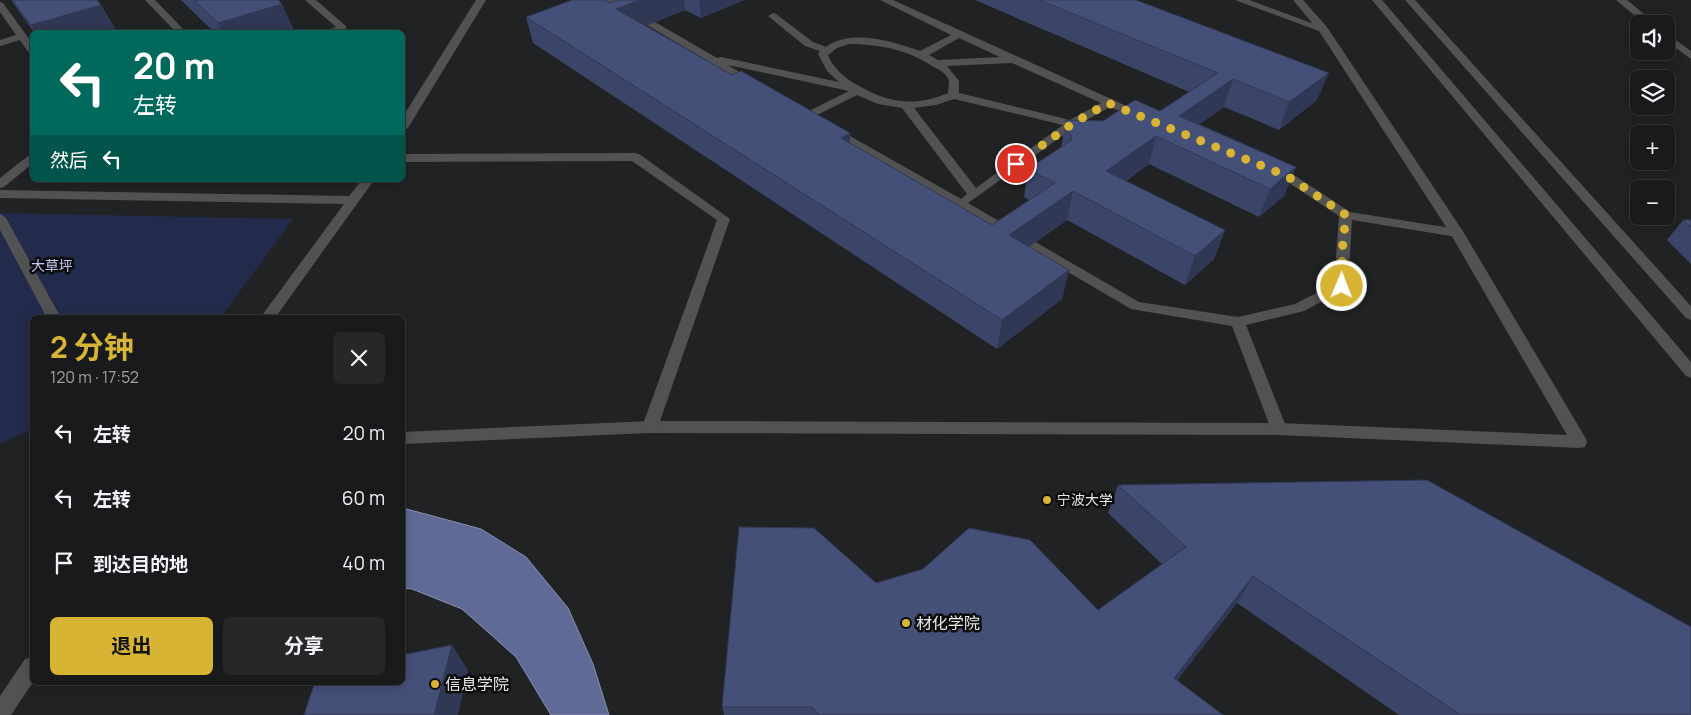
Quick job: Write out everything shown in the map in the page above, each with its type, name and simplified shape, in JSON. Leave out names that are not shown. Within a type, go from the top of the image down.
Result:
[{"type":"street","points":[[150,0],[179,30]]},
{"type":"street","points":[[310,0],[343,28],[336,30]]},
{"type":"street","points":[[405,123],[481,0]]},
{"type":"street","points":[[610,0],[766,92]]},
{"type":"street","points":[[885,0],[1108,103],[1153,121]]},
{"type":"street","points":[[1240,0],[1323,29]]},
{"type":"street","points":[[405,438],[650,427],[1278,429],[1579,442],[1457,232],[1323,29],[1298,0]]},
{"type":"street","points":[[1377,0],[1691,372]]},
{"type":"street","points":[[1410,0],[1691,315]]},
{"type":"street","points":[[1621,0],[1640,15]]},
{"type":"street","points":[[0,5],[30,48]]},
{"type":"street","points":[[773,16],[809,44],[826,50]]},
{"type":"street","points":[[919,56],[960,34]]},
{"type":"street","points":[[0,43],[21,37]]},
{"type":"street","points":[[952,95],[954,81],[945,70],[897,46],[867,41],[850,41],[836,45],[826,50],[823,54],[824,60],[835,74],[859,90],[882,101],[906,105],[932,103],[952,95],[1072,124]]},
{"type":"street","points":[[1675,43],[1691,56]]},
{"type":"street","points":[[709,58],[859,90]]},
{"type":"street","points":[[934,63],[1014,60]]},
{"type":"street","points":[[859,90],[803,114],[1136,306],[1238,322],[1299,308],[1342,286],[1342,252],[1346,215]]},
{"type":"street","points":[[962,204],[1072,124],[1108,103]]},
{"type":"street","points":[[906,105],[974,194]]},
{"type":"street","points":[[405,158],[635,157],[724,219],[650,427]]},
{"type":"street","points":[[0,184],[30,161]]},
{"type":"street","points":[[1260,165],[1287,176],[1346,215],[1457,232]]},
{"type":"street","points":[[269,315],[367,182]]},
{"type":"street","points":[[0,194],[354,200]]},
{"type":"street","points":[[0,218],[52,315]]},
{"type":"street","points":[[1238,322],[1278,429]]},
{"type":"street","points":[[0,714],[30,669]]},
{"type":"green space","name":"大草坪","points":[[0,213],[293,219],[222,315],[30,315],[30,430],[0,444]]},
{"type":"shaded area","points":[[405,509],[481,529],[526,557],[568,608],[593,664],[609,715],[551,715],[516,657],[462,609],[412,589],[405,588]]},
{"type":"building","points":[[12,0],[97,0],[101,5],[31,25]]},
{"type":"building","points":[[194,0],[278,0],[282,4],[218,23]]},
{"type":"building","points":[[572,0],[605,0],[610,3],[618,0],[640,0],[616,9],[732,75],[741,71],[850,133],[841,138],[992,225],[1055,183],[1028,169],[1072,140],[1066,120],[1103,121],[1135,100],[1160,111],[1218,73],[1039,0],[1136,0],[1329,73],[1289,102],[1233,79],[1179,116],[1296,167],[1270,189],[1156,136],[1106,171],[1225,230],[1195,256],[1073,191],[1009,235],[1069,270],[1002,320],[526,17]]},
{"type":"building","points":[[1683,220],[1691,220],[1691,227]]},
{"type":"building","name":"材化学院","points":[[1427,480],[1691,627],[1691,715],[1461,715],[1253,576],[1174,678],[1223,715],[819,715],[812,707],[722,707],[739,527],[814,528],[876,583],[923,569],[969,528],[1030,540],[1098,610],[1186,547],[1118,485]]},
{"type":"building","points":[[452,645],[434,715],[304,715],[314,685],[405,685],[405,654]]},
{"type":"place","name":"宁波大学","points":[[1047,500]]},
{"type":"place","name":"材化学院","points":[[906,623]]},
{"type":"place","name":"信息学院","points":[[435,684]]},
{"type":"route","points":[[1016,164],[1072,124],[1108,103],[1287,176],[1346,215],[1342,252],[1342,286]]}]
